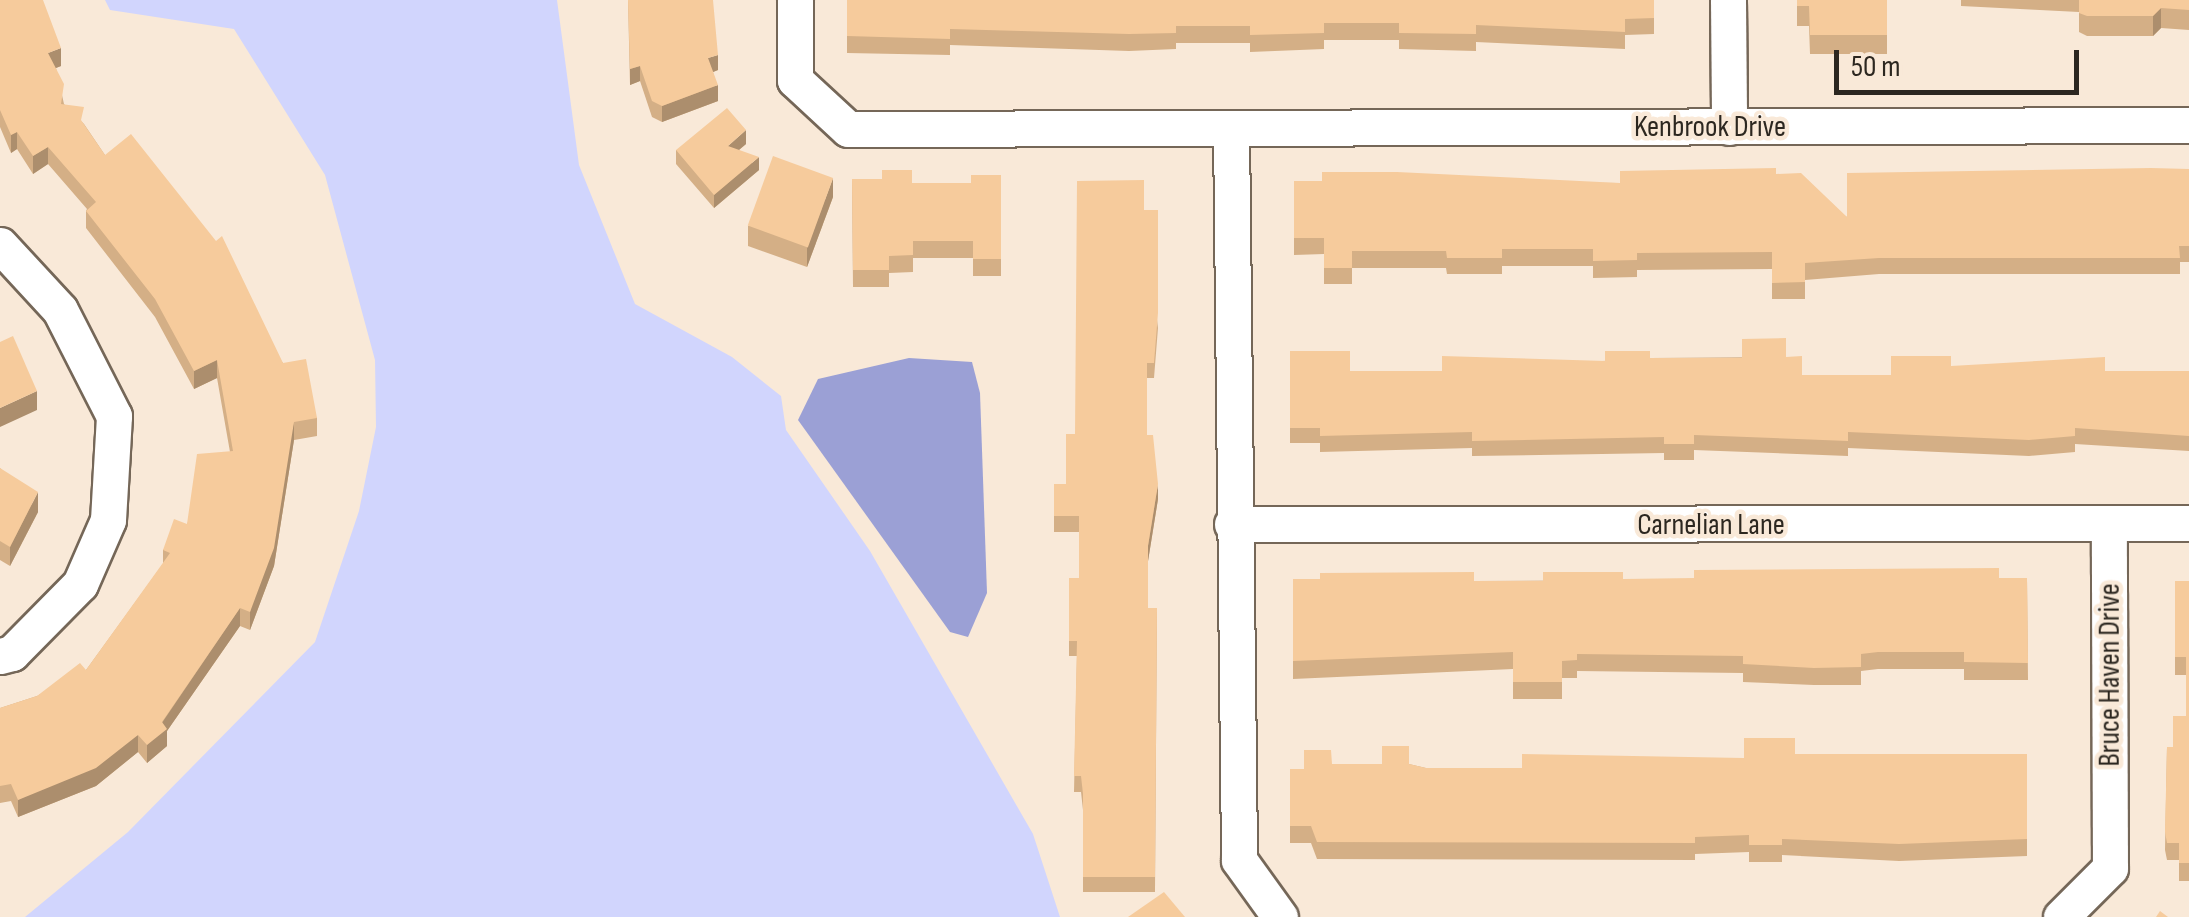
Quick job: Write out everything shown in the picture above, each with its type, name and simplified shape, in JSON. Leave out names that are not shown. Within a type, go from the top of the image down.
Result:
[{"type":"street","name":"Kenbrook Drive","points":[[795,0],[795,80],[848,129],[2189,125]]},
{"type":"street","points":[[1728,0],[1729,126]]},
{"type":"street","points":[[1231,128],[1232,524],[1239,860],[1280,917]]},
{"type":"street","points":[[0,245],[60,310],[114,416],[108,520],[80,584],[12,652],[0,656]]},
{"type":"street","name":"Carnelian Lane","points":[[1232,524],[2189,523]]},
{"type":"street","name":"Bruce Haven Drive","points":[[2062,917],[2110,868],[2109,525]]},
{"type":"shaded area","points":[[105,0],[557,0],[579,165],[635,304],[732,357],[781,396],[786,430],[870,551],[1033,834],[1060,917],[25,917],[128,832],[315,642],[359,511],[376,427],[375,360],[325,175],[234,29],[110,10]]},
{"type":"shaded area","points":[[909,358],[972,362],[980,393],[987,593],[968,637],[950,632],[798,420],[818,379]]},
{"type":"building","points":[[0,0],[43,0],[61,48],[48,53],[64,84],[61,104],[84,107],[81,120],[105,155],[131,134],[216,241],[222,236],[283,363],[306,359],[317,418],[294,422],[274,548],[250,612],[240,608],[162,722],[167,729],[147,745],[138,735],[96,768],[18,800],[11,784],[0,786],[0,708],[37,696],[80,663],[86,670],[170,553],[163,550],[174,519],[187,524],[197,454],[233,451],[217,360],[194,371],[155,299],[86,211],[96,202],[48,147],[33,156],[17,132],[11,135],[0,110]]},
{"type":"building","points":[[628,0],[713,0],[718,55],[708,58],[718,85],[662,106],[652,101],[640,66],[630,69]]},
{"type":"building","points":[[847,0],[1654,0],[1654,18],[1625,19],[1625,32],[1476,25],[1476,34],[1399,33],[1399,23],[1324,23],[1324,33],[1250,35],[1250,26],[1176,26],[1176,33],[1129,34],[950,29],[950,39],[847,36]]},
{"type":"building","points":[[1797,0],[1887,0],[1887,35],[1810,35],[1809,6],[1797,6]]},
{"type":"building","points":[[2079,0],[2189,0],[2189,10],[2161,8],[2153,16],[2087,16],[2079,13]]},
{"type":"building","points":[[727,108],[746,130],[728,146],[759,157],[714,195],[676,150]]},
{"type":"building","points":[[773,156],[833,178],[808,247],[748,226]]},
{"type":"building","points":[[1776,168],[1776,174],[1801,173],[1847,217],[1847,173],[2189,169],[2189,246],[2179,246],[2180,258],[1879,258],[1805,263],[1805,282],[1772,283],[1772,252],[1637,253],[1637,260],[1593,261],[1593,249],[1502,249],[1502,258],[1447,258],[1446,251],[1352,251],[1352,268],[1324,268],[1324,238],[1294,238],[1294,181],[1322,181],[1322,172],[1620,183],[1620,171]]},
{"type":"building","points":[[882,170],[912,170],[912,183],[971,183],[971,175],[1001,175],[1001,259],[973,259],[973,241],[913,241],[913,255],[889,256],[889,270],[853,270],[852,179],[882,179]]},
{"type":"building","points":[[1144,180],[1144,210],[1158,210],[1158,313],[1154,363],[1147,363],[1147,435],[1153,435],[1158,484],[1148,546],[1148,608],[1157,608],[1155,877],[1083,877],[1083,794],[1081,776],[1074,776],[1077,641],[1069,641],[1069,578],[1079,578],[1079,516],[1054,516],[1054,484],[1066,484],[1066,434],[1075,434],[1077,181]]},
{"type":"building","points":[[13,336],[37,391],[0,408],[0,342]]},
{"type":"building","points":[[1786,338],[1786,357],[1802,356],[1802,375],[1891,375],[1891,356],[1951,356],[1951,366],[2105,357],[2105,371],[2189,371],[2189,436],[2075,428],[2075,436],[2029,440],[1848,432],[1848,441],[1694,435],[1694,444],[1664,444],[1664,437],[1472,441],[1472,432],[1320,436],[1320,428],[1290,428],[1290,351],[1350,351],[1350,371],[1442,371],[1442,356],[1605,361],[1605,351],[1650,351],[1650,358],[1742,358],[1742,339]]},
{"type":"building","points":[[0,468],[38,492],[10,547],[0,541]]},
{"type":"building","points":[[1999,568],[1999,578],[2027,578],[2028,663],[1964,662],[1964,652],[1878,652],[1861,654],[1861,667],[1814,668],[1743,664],[1743,656],[1577,654],[1577,660],[1562,661],[1562,682],[1513,682],[1513,652],[1293,661],[1293,579],[1320,579],[1320,573],[1474,572],[1474,581],[1543,581],[1543,572],[1623,572],[1623,579],[1694,578],[1694,570]]},
{"type":"building","points":[[2175,581],[2189,581],[2189,863],[2179,863],[2179,843],[2167,843],[2165,832],[2167,747],[2173,747],[2173,716],[2186,716],[2186,657],[2175,657]]},
{"type":"building","points":[[1744,738],[1795,738],[1795,754],[2027,754],[2027,839],[1899,844],[1782,839],[1782,845],[1749,845],[1749,835],[1695,837],[1695,843],[1317,842],[1311,826],[1290,826],[1290,769],[1304,769],[1304,750],[1331,750],[1332,764],[1382,764],[1382,746],[1409,746],[1409,764],[1426,768],[1522,768],[1522,754],[1744,758]]},
{"type":"building","points":[[1164,892],[1185,917],[1128,917]]}]
